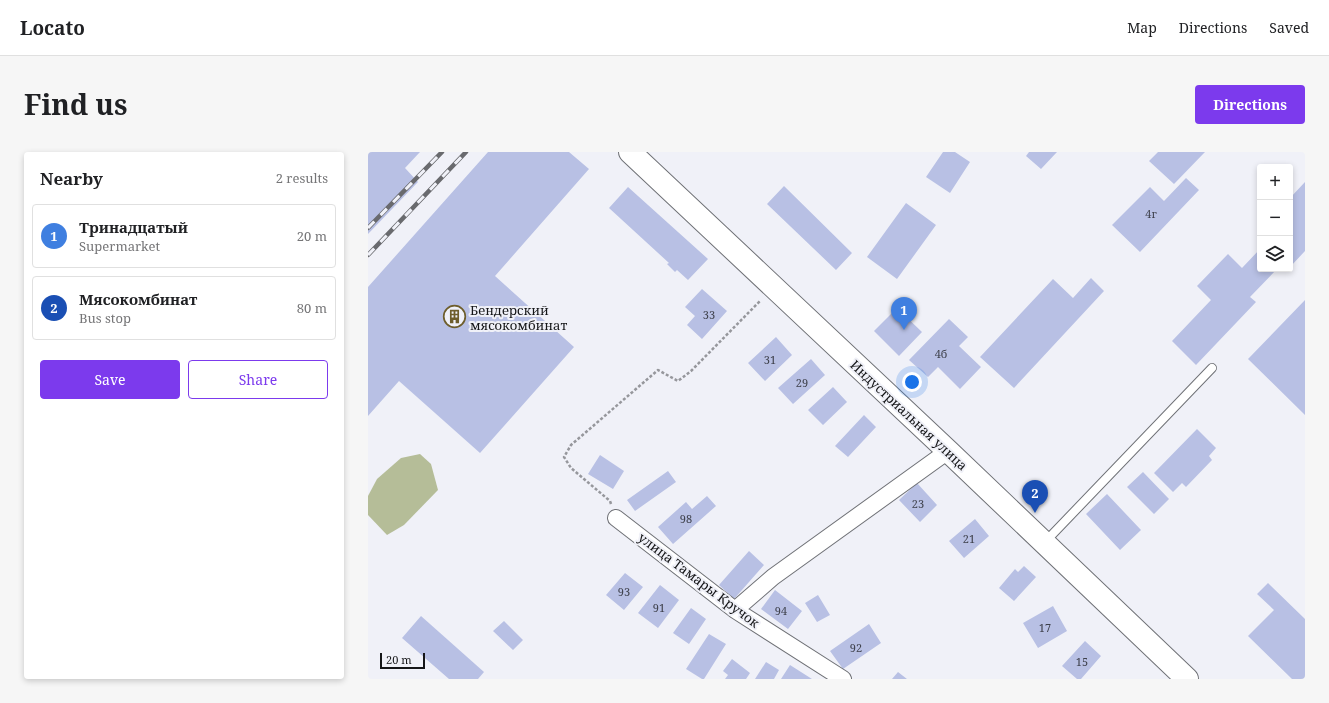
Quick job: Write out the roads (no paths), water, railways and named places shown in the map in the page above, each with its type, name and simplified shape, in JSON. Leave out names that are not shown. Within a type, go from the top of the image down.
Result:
[{"type":"main road","name":"Индустриальная улица","points":[[630,152],[948,451],[1187,679]]},
{"type":"street","points":[[735,610],[773,577],[948,451]]},
{"type":"street","name":"улица Тамары Кручок","points":[[616,518],[735,610],[843,679]]},
{"type":"lane","points":[[1044,543],[1212,368]]},
{"type":"railway","points":[[368,228],[442,152]]},
{"type":"railway","points":[[368,255],[466,152]]},
{"type":"place","name":"Бендерский мясокомбинат","points":[[454,317]]},
{"type":"place","name":"Тринадцатый","points":[[904,330]]},
{"type":"place","name":"Мясокомбинат","points":[[1035,513]]}]
